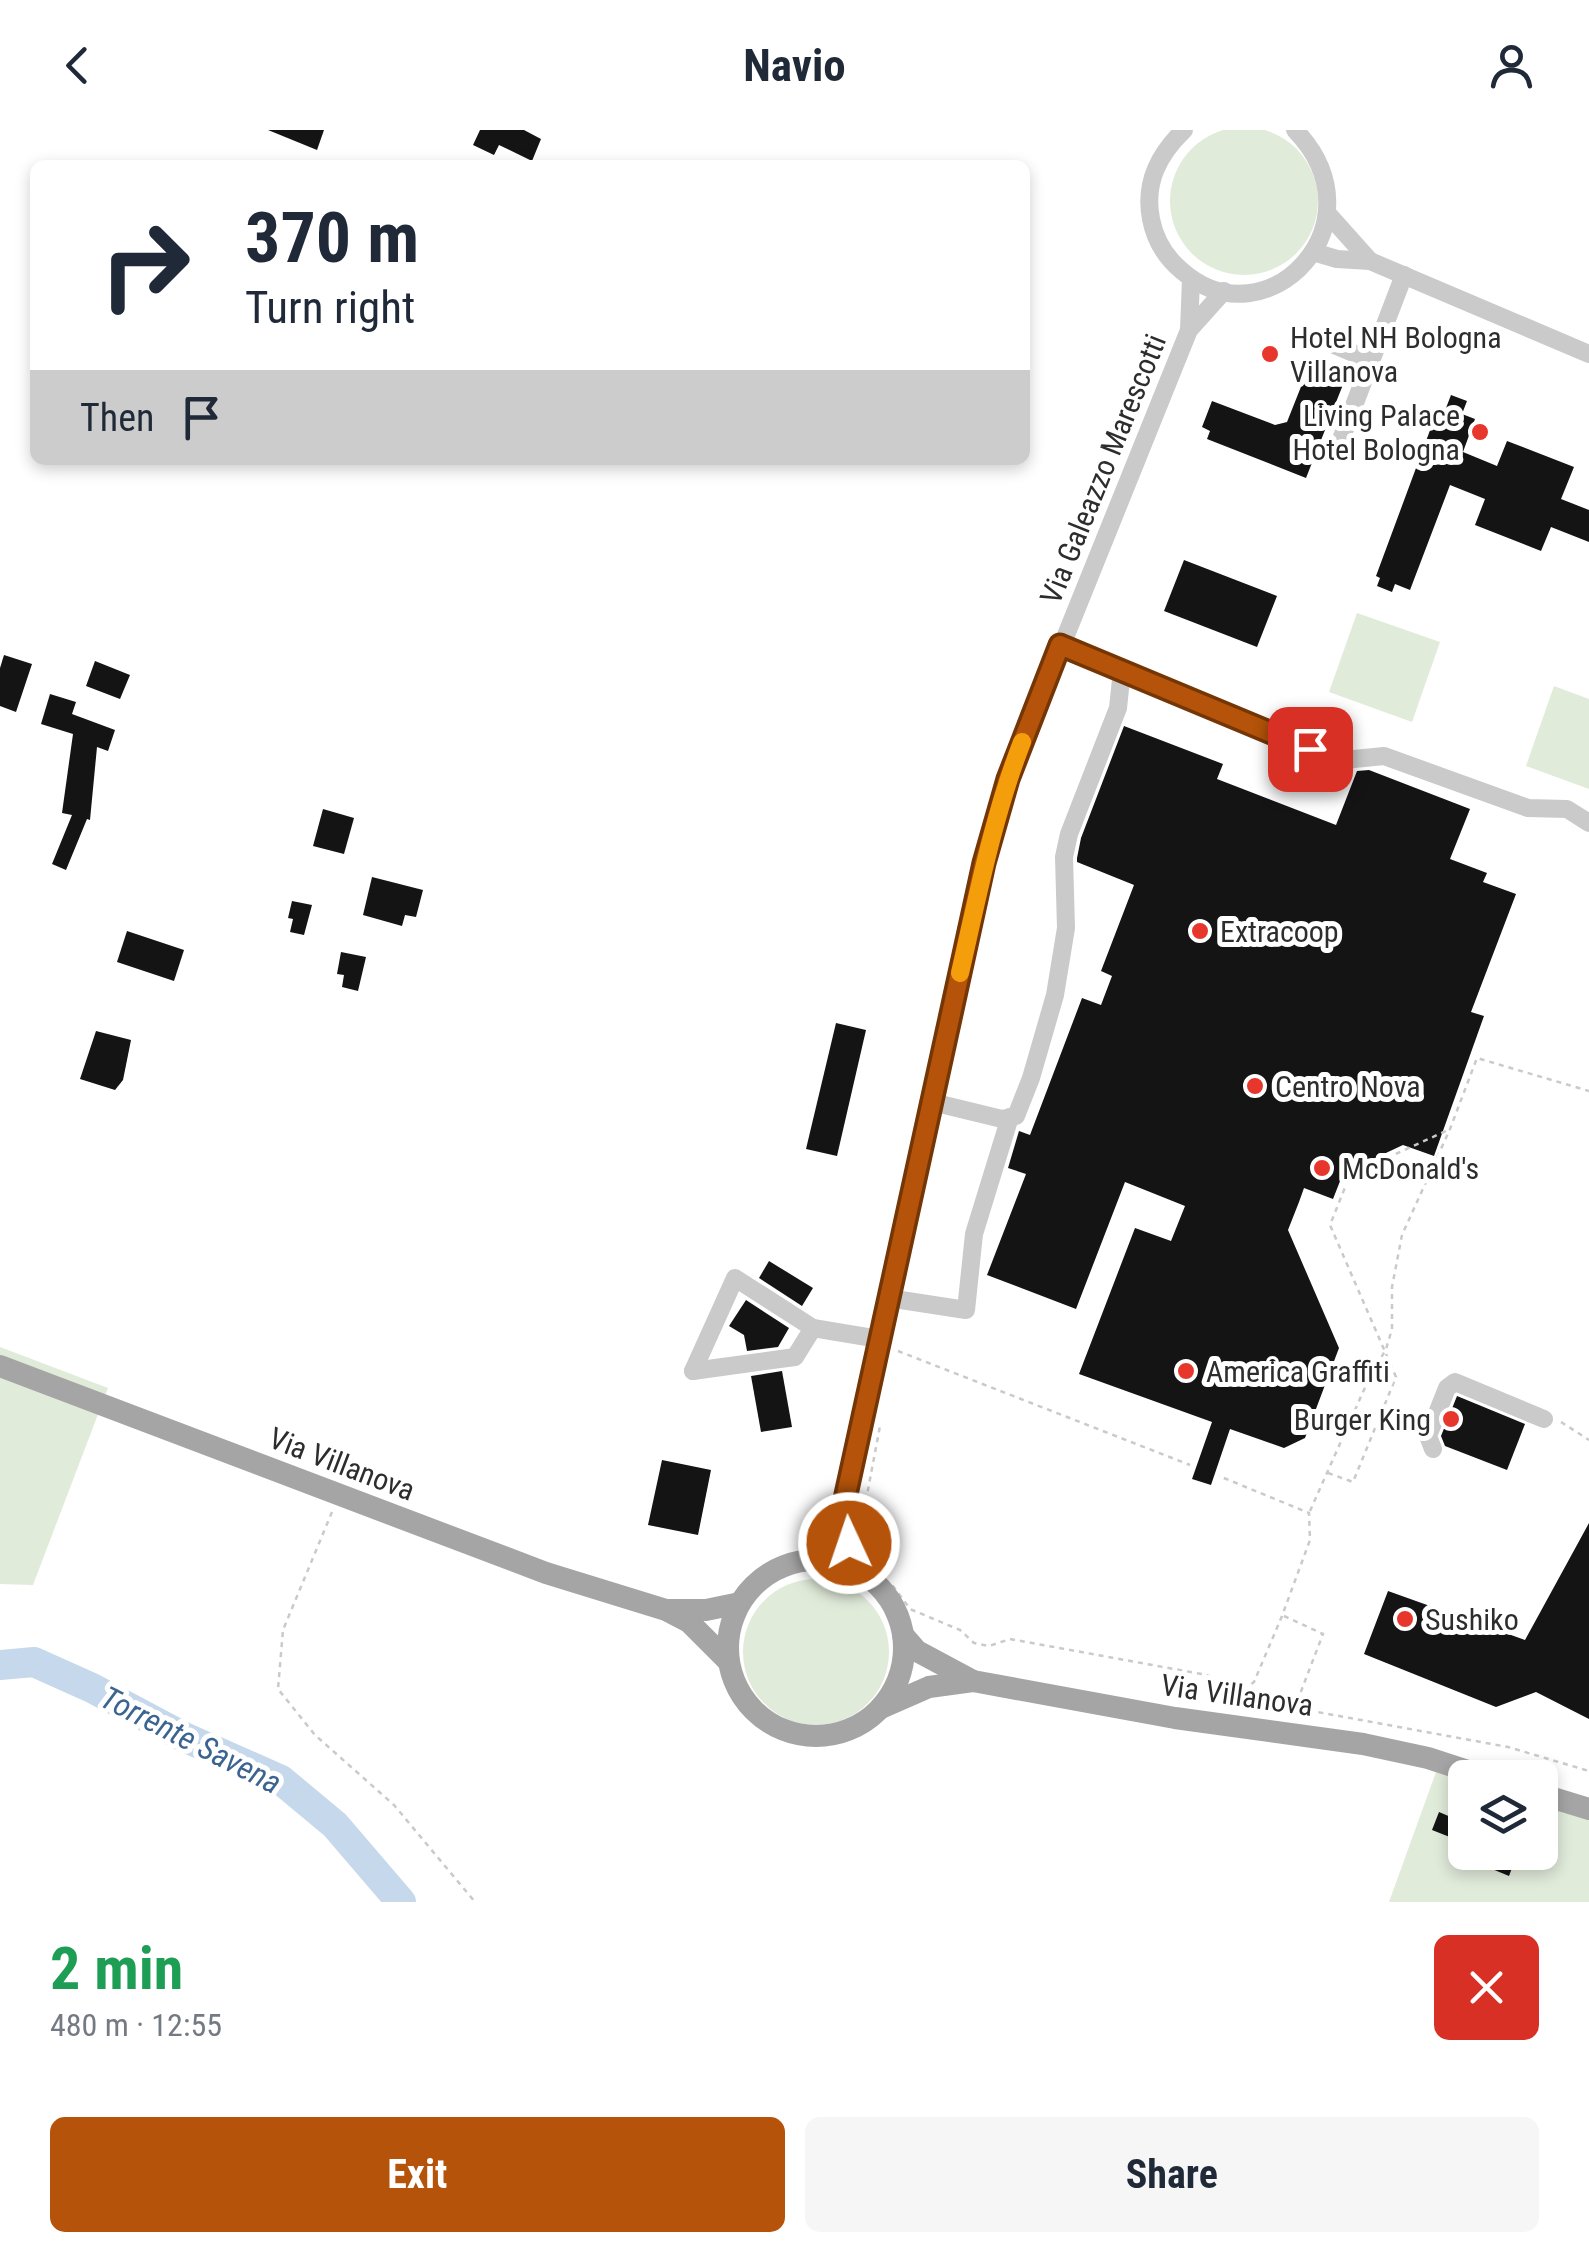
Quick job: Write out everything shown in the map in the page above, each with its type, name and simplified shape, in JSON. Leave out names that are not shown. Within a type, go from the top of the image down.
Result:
[{"type":"main road","name":"Via Villanova","points":[[0,1366],[546,1573],[666,1610],[689,1622],[728,1661]]},
{"type":"main road","points":[[806,1560],[837,1562],[868,1572],[895,1610],[903,1635],[900,1674],[881,1708],[862,1724],[839,1734],[815,1737],[790,1733],[768,1722],[749,1706],[728,1661],[732,1622],[740,1603],[769,1572],[806,1560]]},
{"type":"main road","name":"Via Villanova","points":[[666,1610],[706,1610],[740,1603]]},
{"type":"main road","name":"Via Villanova","points":[[903,1635],[934,1662],[974,1681],[1174,1718],[1363,1744],[1448,1765]]},
{"type":"main road","name":"Via Villanova","points":[[881,1708],[930,1687],[974,1681]]},
{"type":"main road","points":[[1558,1800],[1589,1810]]},
{"type":"street","points":[[1184,130],[1166,148],[1152,174],[1148,204],[1154,234],[1168,260],[1191,279],[1224,292],[1250,292],[1274,285],[1296,272],[1314,252],[1328,214],[1328,184],[1317,156],[1295,130]]},
{"type":"street","points":[[1328,214],[1370,261]]},
{"type":"street","points":[[1314,252],[1336,259],[1370,261],[1589,354]]},
{"type":"street","points":[[1335,455],[1404,275]]},
{"type":"street","name":"Via Galeazzo Marescotti","points":[[806,1560],[820,1549],[845,1499],[984,863],[1008,779],[1189,330],[1191,279]]},
{"type":"street","name":"Via Galeazzo Marescotti","points":[[1189,330],[1224,292]]},
{"type":"street","points":[[1322,340],[1370,360]]},
{"type":"street","points":[[1060,645],[1310,749],[1344,760],[1384,756],[1528,808],[1566,808],[1589,823]]},
{"type":"street","points":[[932,1102],[1002,1119],[1016,1116],[1032,1078],[1056,995],[1066,928],[1064,857],[1069,834],[1118,708],[1122,670]]},
{"type":"street","points":[[888,1298],[966,1310],[974,1234],[1010,1117]]},
{"type":"street","points":[[813,1328],[795,1356],[693,1372],[735,1278],[813,1328],[880,1338]]},
{"type":"street","points":[[1433,1449],[1428,1436],[1447,1388],[1455,1382],[1544,1419]]},
{"type":"street","name":"Via Galeazzo Marescotti","points":[[845,1499],[849,1543],[868,1572]]},
{"type":"path","points":[[868,1572],[893,1586],[910,1609],[960,1630],[974,1643],[990,1646],[1010,1639],[1102,1654],[1208,1675],[1233,1689],[1243,1690],[1254,1682],[1282,1616],[1310,1540],[1310,1513],[1366,1382],[1386,1350],[1392,1330],[1392,1288],[1402,1236],[1477,1058],[1589,1091]]},
{"type":"path","points":[[1327,1473],[1353,1482],[1396,1377],[1330,1225],[1350,1176],[1450,1129]]},
{"type":"path","points":[[892,1362],[896,1350],[1190,1464]]},
{"type":"path","points":[[862,1522],[882,1415]]},
{"type":"path","points":[[1219,1476],[1310,1513]]},
{"type":"path","points":[[340,1495],[283,1630],[278,1689],[315,1736],[394,1805],[475,1902]]},
{"type":"path","points":[[1282,1616],[1323,1634],[1300,1694],[1301,1709],[1508,1747],[1589,1771]]},
{"type":"green space","points":[[1244,127],[1272,133],[1296,149],[1312,173],[1318,201],[1312,229],[1296,253],[1272,269],[1244,275],[1216,269],[1192,253],[1176,229],[1170,201],[1176,173],[1192,149],[1216,133]]},
{"type":"green space","points":[[1357,613],[1440,642],[1412,722],[1329,692]]},
{"type":"green space","points":[[1554,686],[1589,699],[1589,789],[1526,766]]},
{"type":"green space","points":[[0,1347],[108,1388],[33,1585],[0,1584]]},
{"type":"green space","points":[[816,1579],[844,1584],[868,1600],[884,1624],[889,1652],[884,1680],[868,1704],[844,1720],[816,1725],[788,1720],[764,1704],[748,1680],[743,1652],[748,1624],[764,1600],[788,1584]]},
{"type":"green space","points":[[1440,1761],[1448,1766],[1448,1870],[1558,1870],[1558,1800],[1589,1809],[1589,1902],[1389,1902]]},
{"type":"building","points":[[268,130],[324,130],[317,150]]},
{"type":"building","points":[[480,130],[524,130],[541,139],[532,160],[499,145],[494,155],[473,145]]},
{"type":"building","points":[[1312,359],[1348,372],[1306,478],[1207,439],[1210,431],[1202,427],[1212,401],[1275,425],[1287,422]]},
{"type":"building","points":[[1451,395],[1467,401],[1462,414],[1475,419],[1463,452],[1497,466],[1507,441],[1574,467],[1561,499],[1589,510],[1589,542],[1551,527],[1541,551],[1475,525],[1485,499],[1450,485],[1410,590],[1395,584],[1392,592],[1377,586],[1380,578],[1376,576],[1439,406],[1446,408]]},
{"type":"building","points":[[1184,560],[1277,596],[1257,647],[1164,611]]},
{"type":"building","points":[[4,655],[32,664],[16,712],[0,706]]},
{"type":"building","points":[[95,661],[130,675],[120,699],[86,686]]},
{"type":"building","points":[[50,694],[76,702],[72,714],[115,730],[108,751],[97,747],[90,820],[87,819],[66,870],[52,864],[72,815],[62,813],[73,734],[41,724]]},
{"type":"building","name":"Centro Nova","points":[[1124,726],[1223,764],[1217,779],[1336,825],[1357,771],[1369,770],[1470,809],[1450,859],[1487,873],[1483,882],[1516,894],[1471,1012],[1484,1016],[1434,1156],[1403,1145],[1356,1170],[1346,1166],[1333,1199],[1304,1188],[1288,1230],[1339,1348],[1305,1438],[1284,1448],[1230,1429],[1211,1485],[1192,1479],[1212,1422],[1079,1374],[1135,1228],[1171,1241],[1185,1206],[1125,1182],[1076,1309],[987,1275],[1026,1174],[1008,1168],[1019,1131],[1030,1135],[1082,998],[1101,1005],[1112,976],[1101,971],[1134,885],[1077,862],[1077,858]]},
{"type":"building","points":[[323,809],[354,818],[344,854],[313,846]]},
{"type":"building","points":[[372,877],[423,890],[416,917],[405,915],[402,926],[363,915]]},
{"type":"building","points":[[292,901],[312,905],[304,935],[290,932]]},
{"type":"building","points":[[127,931],[184,950],[174,981],[117,962]]},
{"type":"building","points":[[341,952],[366,957],[358,991],[342,987],[344,975],[337,974]]},
{"type":"building","points":[[836,1023],[866,1030],[837,1156],[806,1149]]},
{"type":"building","points":[[96,1031],[131,1040],[123,1080],[115,1090],[80,1079]]},
{"type":"building","points":[[769,1261],[813,1288],[802,1306],[759,1278]]},
{"type":"building","points":[[746,1300],[789,1328],[778,1347],[747,1351],[744,1335],[729,1326]]},
{"type":"building","points":[[782,1371],[792,1427],[761,1432],[751,1376]]},
{"type":"building","points":[[1457,1396],[1525,1424],[1507,1470],[1445,1446],[1441,1436]]},
{"type":"building","points":[[662,1460],[711,1470],[698,1535],[648,1525]]},
{"type":"building","points":[[1589,1523],[1589,1719],[1536,1692],[1496,1707],[1364,1654],[1388,1591],[1525,1640]]},
{"type":"building","points":[[1439,1812],[1448,1816],[1448,1836],[1432,1830]]},
{"type":"waterway","name":"Torrente Savena","points":[[0,1665],[34,1662],[184,1737],[281,1780],[335,1825],[401,1902]]},
{"type":"slow traffic","points":[[960,973],[984,863],[1022,742]]},
{"type":"place","name":"Hotel NH Bologna Villanova","points":[[1270,354]]},
{"type":"place","name":"Living Palace Hotel Bologna","points":[[1480,432]]},
{"type":"place","name":"Extracoop","points":[[1200,931]]},
{"type":"place","name":"Centro Nova","points":[[1255,1086]]},
{"type":"place","name":"McDonald's","points":[[1322,1168]]},
{"type":"place","name":"America Graffiti","points":[[1186,1371]]},
{"type":"place","name":"Burger King","points":[[1451,1419]]},
{"type":"place","name":"Sushiko","points":[[1405,1619]]},
{"type":"route","points":[[849,1543],[845,1499],[984,863],[1008,779],[1060,645],[1310,749]]}]
